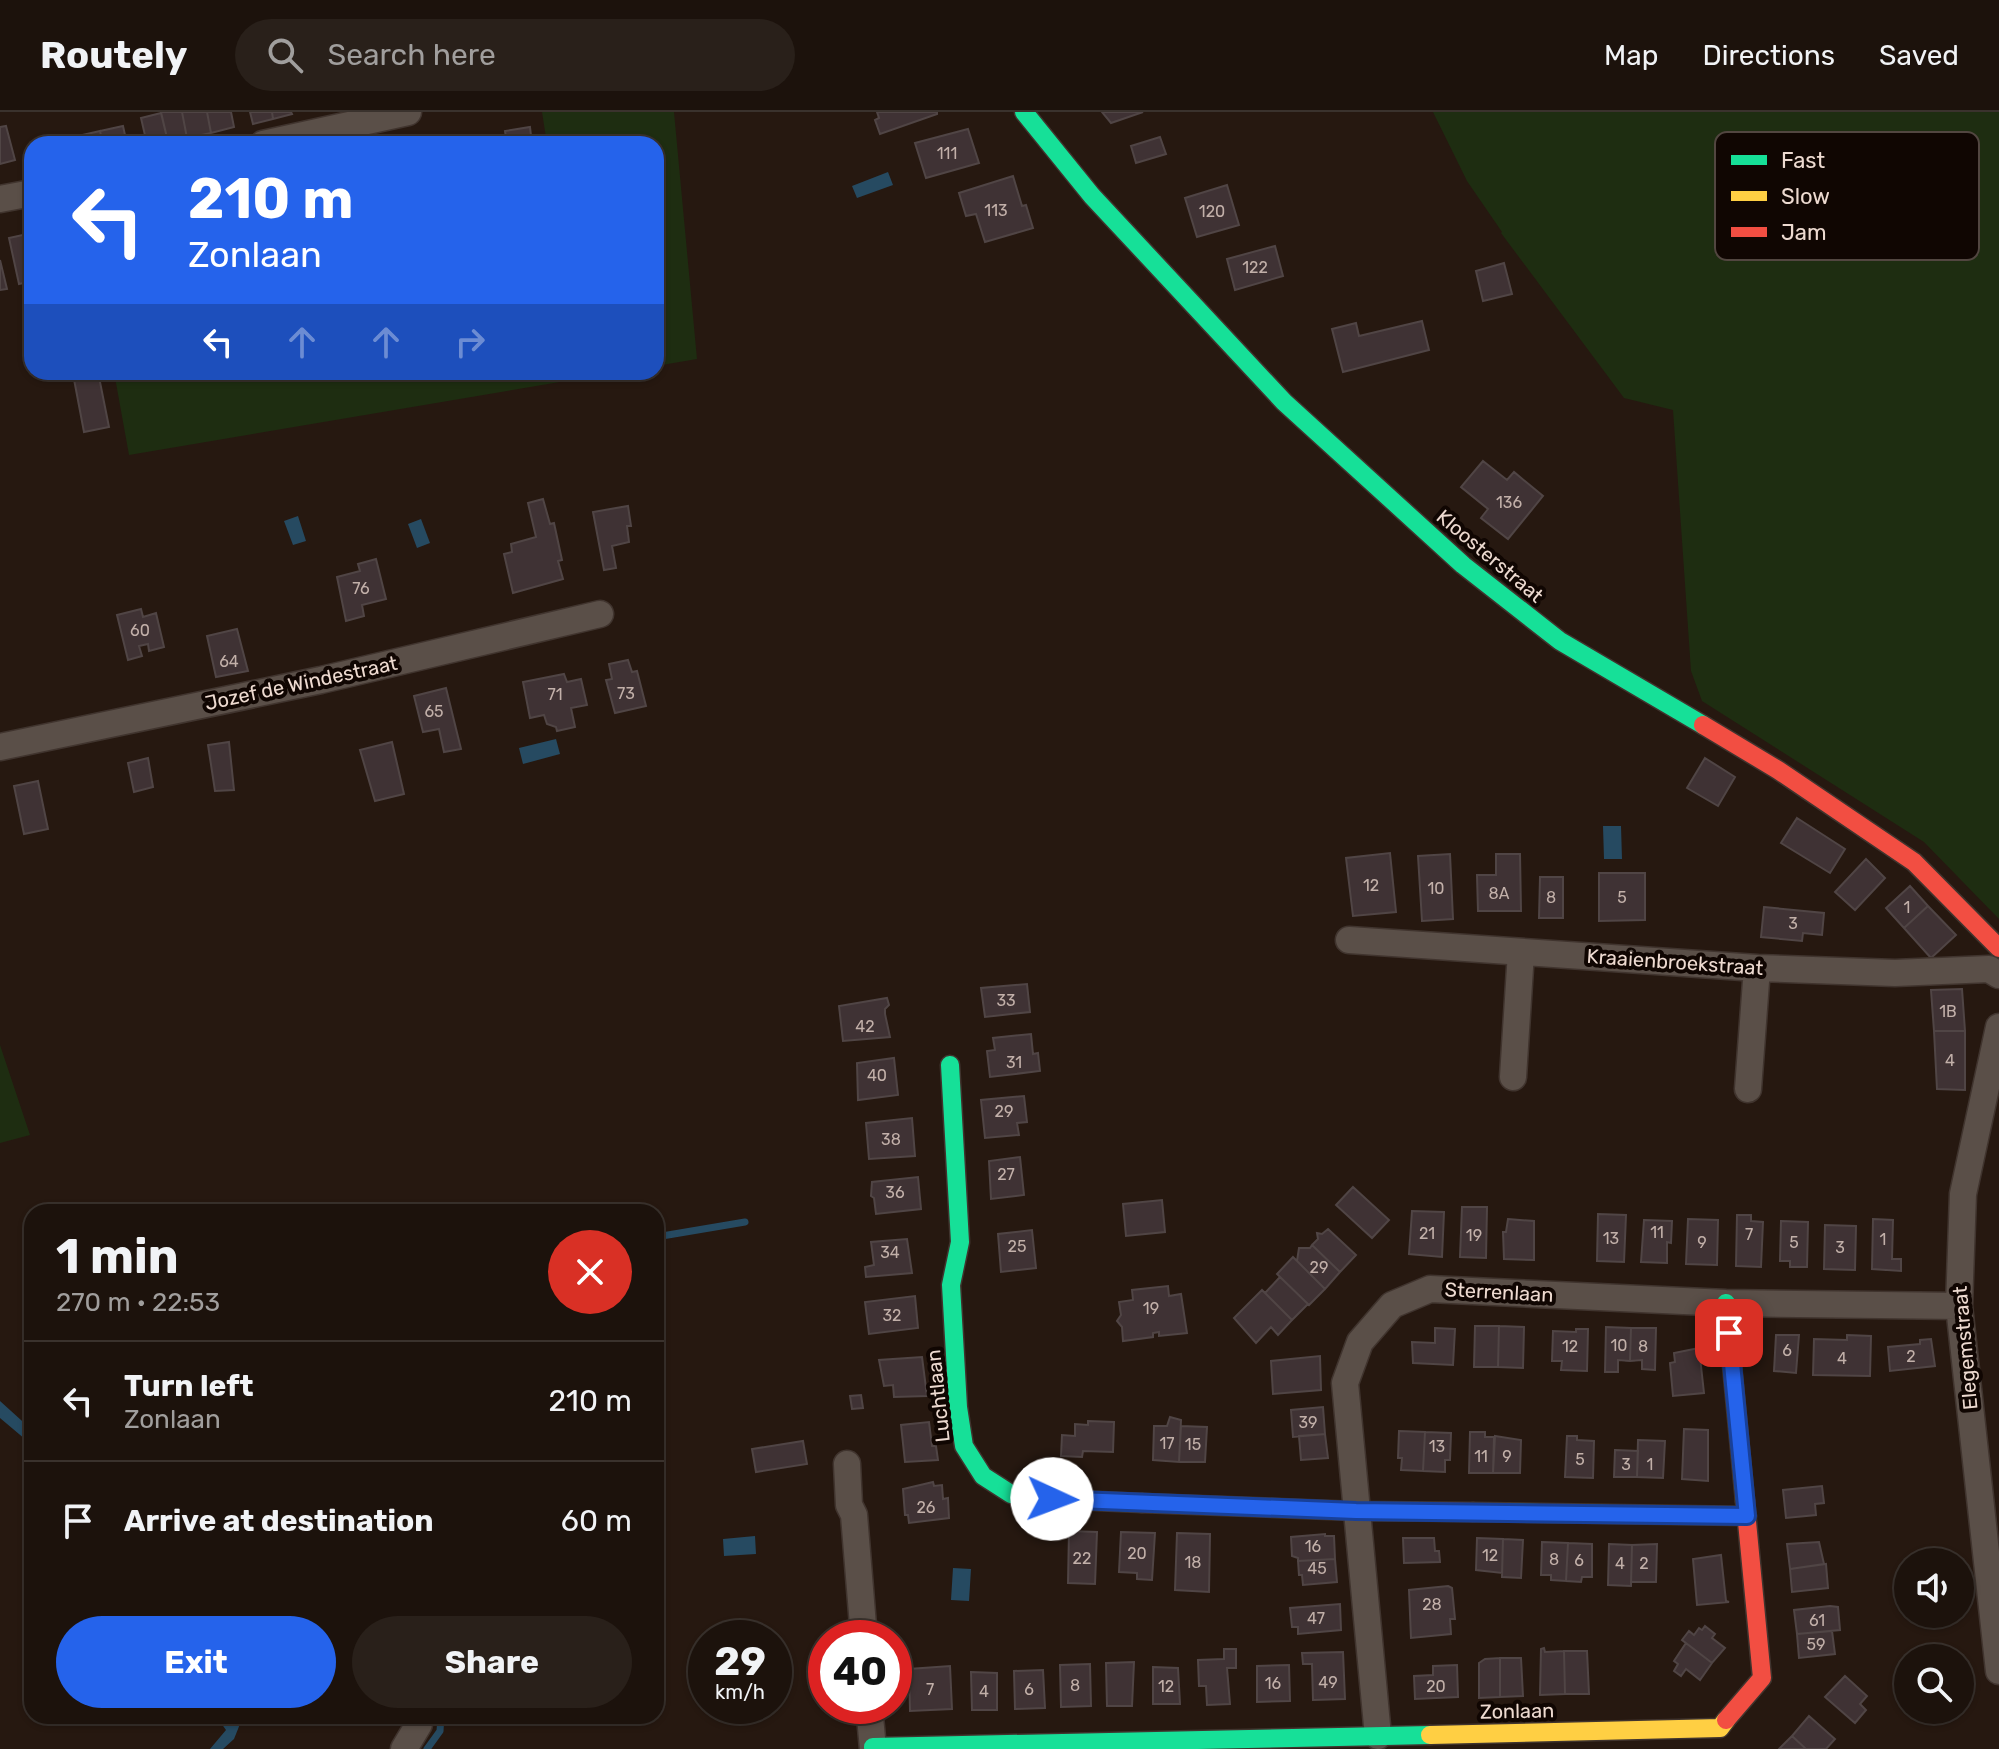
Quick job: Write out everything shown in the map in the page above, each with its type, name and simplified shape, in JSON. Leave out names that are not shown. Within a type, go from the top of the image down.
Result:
[{"type":"street","points":[[299,136],[408,112]]},
{"type":"street","name":"Kloosterstraat","points":[[1024,112],[1092,196],[1284,402],[1463,565],[1560,641],[1778,770],[1914,862],[1999,948]]},
{"type":"street","points":[[0,199],[24,194]]},
{"type":"street","name":"Jozef de Windestraat","points":[[0,747],[321,680],[600,614]]},
{"type":"street","name":"Kraaienbroekstraat","points":[[1349,940],[1757,968],[1895,973],[1989,969],[1999,975]]},
{"type":"street","points":[[1513,1077],[1521,952]]},
{"type":"street","points":[[1748,1089],[1757,968]]},
{"type":"street","name":"Elegemstraat","points":[[1999,1027],[1963,1194],[1959,1306],[1999,1671]]},
{"type":"street","name":"Luchtlaan","points":[[950,1065],[960,1242],[951,1285],[958,1407],[964,1446],[983,1476],[1011,1494],[1052,1499],[1356,1511],[1747,1516]]},
{"type":"street","name":"Sterrenlaan","points":[[1378,1736],[1345,1383],[1360,1342],[1392,1305],[1430,1289],[1726,1303],[1959,1306]]},
{"type":"street","name":"Zonlaan","points":[[873,1748],[1720,1728],[1762,1678],[1726,1303]]},
{"type":"street","points":[[847,1464],[863,1620]]},
{"type":"street","points":[[404,1749],[419,1724]]},
{"type":"street","points":[[871,1724],[873,1748]]},
{"type":"green space","points":[[542,112],[674,112],[697,359],[664,365],[664,136],[546,136]]},
{"type":"green space","points":[[1433,112],[1999,112],[1999,919],[1924,842],[1702,701],[1691,671],[1673,410],[1624,398],[1501,233],[1467,181]]},
{"type":"green space","points":[[115,380],[572,380],[129,455]]},
{"type":"green space","points":[[0,1045],[30,1135],[0,1143]]},
{"type":"water","points":[[888,172],[893,185],[857,198],[852,186]]},
{"type":"water","points":[[298,516],[306,541],[293,545],[284,521]]},
{"type":"water","points":[[421,519],[430,543],[417,548],[408,524]]},
{"type":"water","points":[[556,739],[560,754],[523,764],[519,748]]},
{"type":"water","points":[[1603,826],[1621,826],[1622,859],[1604,859]]},
{"type":"water","points":[[0,1401],[24,1423],[24,1438],[0,1418]]},
{"type":"water","points":[[755,1536],[756,1554],[724,1556],[723,1539]]},
{"type":"water","points":[[953,1568],[971,1569],[969,1601],[951,1600]]},
{"type":"water","points":[[222,1724],[240,1724],[234,1739],[223,1749],[210,1749],[226,1730]]},
{"type":"building","points":[[161,112],[182,112],[187,136],[167,136]]},
{"type":"building","points":[[182,112],[207,112],[211,133],[187,136]]},
{"type":"building","points":[[207,112],[231,112],[234,127],[211,133]]},
{"type":"building","points":[[250,112],[272,112],[273,119],[253,124]]},
{"type":"building","points":[[272,112],[291,112],[292,114],[273,119]]},
{"type":"building","points":[[877,112],[937,114],[880,134],[875,120],[879,118]]},
{"type":"building","points":[[1102,112],[1143,112],[1111,123]]},
{"type":"building","points":[[161,113],[167,136],[145,136],[141,118]]},
{"type":"building","points":[[6,126],[15,160],[0,164],[0,127]]},
{"type":"building","points":[[123,126],[125,136],[101,136],[100,131]]},
{"type":"building","points":[[530,127],[531,136],[506,136],[505,131]]},
{"type":"building","points":[[968,129],[979,163],[926,178],[915,143]]},
{"type":"building","points":[[100,131],[101,136],[78,136]]},
{"type":"building","points":[[1160,137],[1166,154],[1136,163],[1131,146]]},
{"type":"building","points":[[1013,176],[1033,228],[985,242],[976,214],[966,216],[959,193]]},
{"type":"building","points":[[1227,185],[1239,225],[1197,237],[1185,198]]},
{"type":"building","points":[[24,235],[24,283],[19,284],[9,238]]},
{"type":"building","points":[[1275,246],[1283,276],[1235,290],[1227,259]]},
{"type":"building","points":[[0,260],[7,289],[0,290]]},
{"type":"building","points":[[1504,263],[1512,294],[1483,301],[1476,271]]},
{"type":"building","points":[[1422,321],[1429,350],[1343,372],[1332,329],[1356,323],[1359,336]]},
{"type":"building","points":[[74,380],[100,380],[109,427],[84,432]]},
{"type":"building","points":[[1483,461],[1507,480],[1514,472],[1543,496],[1508,539],[1481,518],[1488,509],[1461,487]]},
{"type":"building","points":[[543,499],[550,524],[554,523],[563,579],[513,593],[504,554],[512,552],[511,544],[536,537],[528,503]]},
{"type":"building","points":[[628,506],[631,526],[627,526],[629,542],[612,546],[616,568],[604,570],[593,512]]},
{"type":"building","points":[[376,559],[386,599],[362,605],[364,616],[346,621],[337,577],[360,571],[358,564]]},
{"type":"building","points":[[141,609],[143,617],[156,613],[164,647],[149,651],[148,644],[139,646],[142,656],[128,660],[117,615]]},
{"type":"building","points":[[237,629],[248,671],[216,677],[207,636]]},
{"type":"building","points":[[628,660],[632,672],[637,671],[646,706],[615,713],[606,680],[612,679],[609,664]]},
{"type":"building","points":[[564,674],[567,682],[581,679],[587,705],[571,708],[575,727],[557,731],[556,727],[547,724],[544,715],[530,718],[523,682]]},
{"type":"building","points":[[446,688],[461,749],[444,752],[439,729],[423,732],[414,696]]},
{"type":"building","points":[[229,742],[234,790],[215,791],[208,745]]},
{"type":"building","points":[[392,742],[404,794],[375,801],[360,750]]},
{"type":"building","points":[[148,758],[153,787],[134,792],[128,763]]},
{"type":"building","points":[[1705,758],[1735,777],[1718,806],[1687,788]]},
{"type":"building","points":[[38,781],[48,829],[24,834],[14,786]]},
{"type":"building","points":[[1797,818],[1845,849],[1830,873],[1781,843]]},
{"type":"building","points":[[1390,853],[1396,912],[1353,916],[1346,858]]},
{"type":"building","points":[[1450,854],[1453,919],[1422,921],[1418,856]]},
{"type":"building","points":[[1496,854],[1520,854],[1521,911],[1478,911],[1477,875],[1496,875]]},
{"type":"building","points":[[1866,859],[1885,878],[1855,910],[1835,892]]},
{"type":"building","points":[[1599,873],[1645,873],[1645,920],[1599,921]]},
{"type":"building","points":[[1540,877],[1563,877],[1563,918],[1539,918]]},
{"type":"building","points":[[1910,886],[1928,906],[1904,928],[1886,908]]},
{"type":"building","points":[[1928,906],[1956,935],[1931,958],[1904,928]]},
{"type":"building","points":[[1764,907],[1824,913],[1822,935],[1803,933],[1802,941],[1761,937]]},
{"type":"building","points":[[1027,984],[1030,1012],[985,1017],[981,988]]},
{"type":"building","points":[[1962,989],[1965,1031],[1934,1031],[1931,990]]},
{"type":"building","points":[[887,998],[889,1005],[885,1014],[890,1037],[843,1041],[839,1006]]},
{"type":"building","points":[[1934,1031],[1965,1031],[1965,1090],[1937,1089]]},
{"type":"building","points":[[1031,1034],[1033,1054],[1038,1053],[1040,1071],[990,1077],[987,1051],[995,1050],[993,1038]]},
{"type":"building","points":[[894,1058],[898,1095],[858,1100],[857,1063]]},
{"type":"building","points":[[1024,1096],[1027,1122],[1017,1123],[1019,1135],[985,1138],[981,1100]]},
{"type":"building","points":[[912,1118],[915,1156],[869,1159],[866,1123]]},
{"type":"building","points":[[1020,1157],[1024,1195],[991,1199],[989,1161]]},
{"type":"building","points":[[918,1177],[921,1209],[876,1214],[871,1196],[872,1182]]},
{"type":"building","points":[[1353,1187],[1389,1220],[1372,1238],[1336,1205]]},
{"type":"building","points":[[1162,1200],[1165,1232],[1126,1236],[1123,1204]]},
{"type":"building","points":[[1462,1207],[1487,1207],[1486,1258],[1460,1257]]},
{"type":"building","points":[[1412,1211],[1444,1212],[1442,1257],[1409,1254]]},
{"type":"building","points":[[1598,1214],[1626,1215],[1624,1262],[1597,1261]]},
{"type":"building","points":[[1737,1215],[1751,1215],[1751,1221],[1763,1222],[1761,1267],[1736,1266]]},
{"type":"building","points":[[1508,1219],[1534,1221],[1534,1260],[1504,1259],[1503,1232],[1506,1232]]},
{"type":"building","points":[[1688,1219],[1718,1220],[1717,1265],[1686,1264]]},
{"type":"building","points":[[1873,1219],[1893,1220],[1892,1259],[1901,1259],[1901,1271],[1872,1269]]},
{"type":"building","points":[[1644,1220],[1672,1221],[1671,1243],[1667,1242],[1667,1263],[1641,1262]]},
{"type":"building","points":[[1781,1221],[1808,1222],[1807,1267],[1790,1267],[1790,1261],[1780,1261]]},
{"type":"building","points":[[1825,1225],[1856,1226],[1855,1270],[1824,1269]]},
{"type":"building","points":[[1328,1229],[1356,1255],[1340,1272],[1312,1245],[1318,1239],[1317,1233],[1322,1234]]},
{"type":"building","points":[[1032,1230],[1036,1268],[1001,1272],[998,1234]]},
{"type":"building","points":[[907,1239],[912,1273],[866,1277],[865,1267],[874,1265],[871,1242]]},
{"type":"building","points":[[1312,1245],[1340,1272],[1325,1289],[1297,1261],[1299,1248],[1310,1248]]},
{"type":"building","points":[[1293,1257],[1325,1289],[1309,1305],[1277,1274]]},
{"type":"building","points":[[1280,1277],[1308,1304],[1292,1320],[1265,1293]]},
{"type":"building","points":[[1168,1286],[1169,1296],[1181,1294],[1187,1333],[1159,1336],[1159,1332],[1153,1333],[1153,1337],[1123,1341],[1122,1327],[1117,1321],[1121,1315],[1119,1302],[1133,1300],[1132,1290]]},
{"type":"building","points":[[1262,1290],[1292,1320],[1278,1335],[1271,1327],[1256,1343],[1234,1318]]},
{"type":"building","points":[[915,1296],[918,1328],[869,1334],[865,1302]]},
{"type":"building","points":[[1475,1326],[1499,1326],[1498,1367],[1474,1367]]},
{"type":"building","points":[[1499,1326],[1524,1327],[1523,1368],[1498,1367]]},
{"type":"building","points":[[1606,1327],[1631,1328],[1630,1361],[1618,1360],[1618,1372],[1605,1372]]},
{"type":"building","points":[[1435,1328],[1455,1329],[1453,1365],[1413,1363],[1412,1342],[1435,1343]]},
{"type":"building","points":[[1631,1328],[1656,1328],[1655,1370],[1642,1369],[1642,1360],[1630,1361]]},
{"type":"building","points":[[1576,1329],[1588,1329],[1587,1371],[1561,1370],[1562,1361],[1552,1361],[1553,1331],[1576,1332]]},
{"type":"building","points":[[1776,1335],[1799,1335],[1796,1373],[1774,1371]]},
{"type":"building","points":[[1847,1335],[1871,1336],[1870,1376],[1813,1375],[1814,1339],[1847,1340]]},
{"type":"building","points":[[1931,1339],[1935,1366],[1890,1371],[1888,1347],[1920,1344],[1920,1340]]},
{"type":"building","points":[[1699,1348],[1704,1393],[1673,1396],[1670,1363],[1675,1362],[1674,1353]]},
{"type":"building","points":[[1320,1356],[1321,1390],[1273,1394],[1271,1361]]},
{"type":"building","points":[[922,1357],[927,1396],[894,1397],[893,1385],[884,1386],[879,1360]]},
{"type":"building","points":[[861,1395],[863,1408],[852,1409],[850,1396]]},
{"type":"building","points":[[1323,1407],[1325,1434],[1293,1437],[1291,1410]]},
{"type":"building","points":[[1170,1417],[1181,1420],[1179,1462],[1153,1460],[1154,1426],[1167,1426]]},
{"type":"building","points":[[1088,1421],[1114,1422],[1113,1452],[1083,1451],[1082,1457],[1061,1456],[1062,1435],[1075,1436],[1075,1424],[1088,1425]]},
{"type":"building","points":[[929,1422],[932,1446],[936,1446],[938,1460],[905,1462],[901,1425]]},
{"type":"building","points":[[1181,1426],[1207,1427],[1205,1462],[1179,1462]]},
{"type":"building","points":[[1684,1429],[1708,1430],[1708,1481],[1682,1479]]},
{"type":"building","points":[[1399,1431],[1425,1432],[1423,1471],[1401,1470]]},
{"type":"building","points":[[1425,1432],[1451,1433],[1450,1460],[1445,1460],[1445,1472],[1423,1471]]},
{"type":"building","points":[[1470,1432],[1485,1432],[1485,1437],[1494,1437],[1493,1473],[1469,1473]]},
{"type":"building","points":[[1325,1434],[1328,1458],[1301,1460],[1299,1436]]},
{"type":"building","points":[[1495,1436],[1521,1440],[1520,1473],[1493,1473]]},
{"type":"building","points":[[1567,1436],[1594,1441],[1593,1478],[1565,1477]]},
{"type":"building","points":[[1638,1440],[1665,1441],[1663,1478],[1637,1477]]},
{"type":"building","points":[[803,1441],[807,1464],[756,1472],[752,1449]]},
{"type":"building","points":[[1615,1450],[1638,1451],[1637,1477],[1614,1477]]},
{"type":"building","points":[[933,1482],[934,1486],[942,1485],[943,1499],[948,1498],[949,1518],[909,1523],[908,1515],[905,1515],[903,1489]]},
{"type":"building","points":[[1822,1486],[1824,1503],[1815,1504],[1816,1515],[1786,1518],[1783,1490]]},
{"type":"building","points":[[1069,1531],[1097,1532],[1095,1584],[1068,1583]]},
{"type":"building","points":[[1121,1532],[1155,1533],[1152,1580],[1137,1579],[1137,1573],[1119,1572]]},
{"type":"building","points":[[1177,1533],[1210,1534],[1209,1592],[1175,1590]]},
{"type":"building","points":[[1334,1536],[1335,1559],[1298,1561],[1292,1556],[1291,1537]]},
{"type":"building","points":[[1403,1538],[1434,1538],[1440,1562],[1404,1563]]},
{"type":"building","points":[[1477,1538],[1503,1539],[1502,1573],[1476,1570]]},
{"type":"building","points":[[1503,1539],[1523,1540],[1521,1578],[1502,1577]]},
{"type":"building","points":[[1542,1542],[1568,1543],[1566,1581],[1551,1580],[1551,1575],[1541,1575]]},
{"type":"building","points":[[1819,1542],[1824,1564],[1790,1569],[1787,1544]]},
{"type":"building","points":[[1568,1543],[1592,1544],[1592,1577],[1582,1577],[1581,1582],[1566,1581]]},
{"type":"building","points":[[1609,1544],[1632,1545],[1631,1586],[1608,1585]]},
{"type":"building","points":[[1657,1544],[1656,1582],[1631,1582],[1632,1545]]},
{"type":"building","points":[[1721,1555],[1726,1601],[1729,1602],[1697,1605],[1693,1559]]},
{"type":"building","points":[[1335,1559],[1337,1582],[1303,1585],[1298,1561]]},
{"type":"building","points":[[1826,1564],[1828,1588],[1792,1592],[1790,1569]]},
{"type":"building","points":[[1452,1588],[1455,1619],[1450,1619],[1451,1634],[1411,1638],[1409,1590]]},
{"type":"building","points":[[1340,1604],[1341,1630],[1298,1634],[1298,1627],[1292,1627],[1290,1608]]},
{"type":"building","points":[[1838,1607],[1840,1630],[1797,1634],[1794,1610]]},
{"type":"building","points":[[1705,1626],[1715,1634],[1712,1638],[1725,1648],[1712,1663],[1682,1640],[1689,1631],[1694,1635]]},
{"type":"building","points":[[1832,1631],[1835,1654],[1799,1658],[1797,1634]]},
{"type":"building","points":[[1686,1643],[1712,1663],[1700,1680],[1686,1669],[1681,1676],[1674,1671],[1678,1664],[1674,1661]]},
{"type":"building","points":[[1544,1648],[1545,1652],[1564,1651],[1565,1694],[1540,1695],[1541,1649]]},
{"type":"building","points":[[1224,1649],[1236,1649],[1236,1668],[1227,1668],[1230,1704],[1207,1705],[1206,1686],[1199,1686],[1198,1660],[1224,1659]]},
{"type":"building","points":[[1564,1651],[1587,1651],[1589,1694],[1565,1694]]},
{"type":"building","points":[[1343,1652],[1345,1699],[1313,1700],[1312,1664],[1303,1664],[1302,1653]]},
{"type":"building","points":[[1500,1658],[1521,1658],[1523,1696],[1500,1697]]},
{"type":"building","points":[[1500,1658],[1500,1697],[1479,1698],[1479,1663],[1485,1659]]},
{"type":"building","points":[[1134,1662],[1132,1706],[1107,1706],[1106,1663]]},
{"type":"building","points":[[1090,1664],[1091,1706],[1061,1707],[1060,1665]]},
{"type":"building","points":[[1289,1665],[1290,1701],[1257,1702],[1257,1666]]},
{"type":"building","points":[[1457,1665],[1458,1697],[1415,1699],[1414,1676],[1433,1675],[1433,1666]]},
{"type":"building","points":[[950,1666],[952,1709],[912,1711],[912,1669]]},
{"type":"building","points":[[1153,1667],[1178,1668],[1180,1704],[1153,1704]]},
{"type":"building","points":[[1043,1670],[1045,1708],[1015,1709],[1014,1671]]},
{"type":"building","points":[[971,1672],[997,1673],[997,1710],[972,1710]]},
{"type":"building","points":[[1845,1676],[1867,1696],[1860,1704],[1866,1710],[1855,1723],[1825,1697]]},
{"type":"building","points":[[1809,1716],[1835,1739],[1826,1749],[1806,1749],[1792,1736]]},
{"type":"building","points":[[1792,1736],[1806,1749],[1779,1749]]},
{"type":"waterway","points":[[664,1236],[745,1222]]},
{"type":"waterway","points":[[427,1749],[440,1731],[440,1724]]},
{"type":"traffic: fast","points":[[1024,112],[1092,196],[1284,402],[1463,565],[1560,641],[1703,725]]},
{"type":"traffic: fast","points":[[950,1065],[960,1242],[951,1285],[958,1407],[964,1446],[983,1476],[1011,1494],[1142,1503]]},
{"type":"traffic: fast","points":[[1726,1303],[1745,1501]]},
{"type":"traffic: fast","points":[[1473,1512],[1747,1516]]},
{"type":"traffic: fast","points":[[873,1747],[1430,1735]]},
{"type":"traffic: slow","points":[[1430,1735],[1720,1728],[1726,1720]]},
{"type":"traffic: jam","points":[[1703,725],[1778,770],[1914,862],[1999,948]]},
{"type":"traffic: jam","points":[[1726,1720],[1762,1678],[1745,1501]]},
{"type":"traffic: jam","points":[[1142,1503],[1473,1512]]},
{"type":"route","points":[[1052,1499],[1356,1511],[1747,1516],[1729,1333]]}]
